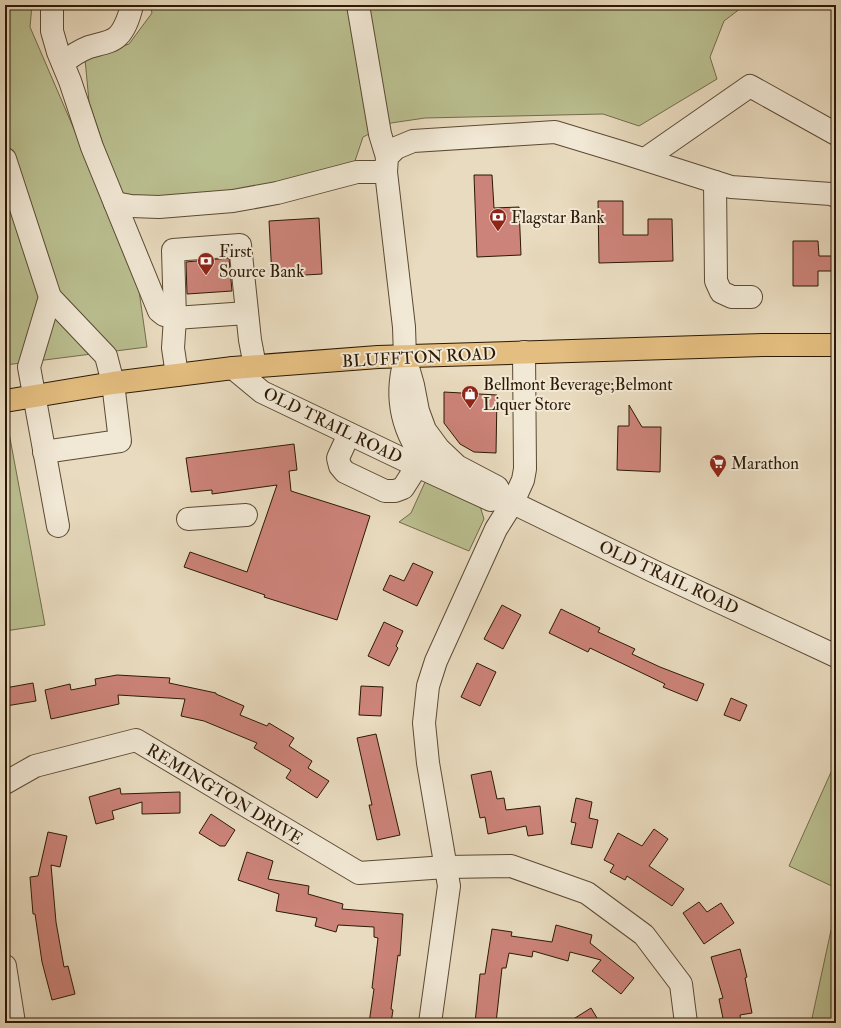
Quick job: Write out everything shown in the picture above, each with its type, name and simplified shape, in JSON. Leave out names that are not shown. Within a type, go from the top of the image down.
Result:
[{"type":"main road","name":"BLUFFTON ROAD","points":[[5,401],[113,383],[255,366],[524,352],[763,345],[836,345]]},
{"type":"street","points":[[52,5],[52,31],[92,147],[160,311],[164,315],[175,318],[247,313]]},
{"type":"street","points":[[63,63],[73,54],[90,47],[104,44],[118,36],[129,17],[132,5]]},
{"type":"street","points":[[358,5],[386,165],[404,327],[405,357]]},
{"type":"street","points":[[645,159],[750,86],[836,134]]},
{"type":"street","points":[[115,203],[131,206],[159,207],[233,201],[277,192],[386,165],[396,148],[413,141],[555,132],[731,187],[831,194],[836,196]]},
{"type":"street","points":[[5,159],[50,297],[106,356],[113,383],[120,441],[44,452]]},
{"type":"street","points":[[715,182],[716,281],[721,292],[732,296],[751,297]]},
{"type":"street","points":[[177,375],[173,348],[175,318],[173,250],[240,245],[247,313],[255,366]]},
{"type":"street","points":[[50,297],[29,367],[58,526]]},
{"type":"street","points":[[430,1023],[448,886],[428,763],[424,723],[428,686],[436,661],[508,500],[523,480],[525,469],[524,352]]},
{"type":"street","name":"OLD TRAIL ROAD","points":[[405,357],[399,384],[401,410],[408,432],[424,460],[437,476]]},
{"type":"street","name":"OLD TRAIL ROAD","points":[[405,357],[413,385],[418,411],[425,430],[439,449],[457,466],[497,487],[508,500],[653,571],[836,656]]},
{"type":"street","name":"OLD TRAIL ROAD","points":[[233,368],[262,392],[349,434],[491,500],[508,500]]},
{"type":"street","points":[[349,434],[338,458],[340,466],[345,472],[385,491],[395,491],[403,488],[417,466]]},
{"type":"street","points":[[188,519],[246,515]]},
{"type":"street","name":"REMINGTON DRIVE","points":[[5,783],[35,766],[136,740],[359,873],[446,867],[511,866],[587,893],[644,935],[681,984],[686,1023]]},
{"type":"street","points":[[5,966],[14,1023]]},
{"type":"green space","points":[[5,5],[32,5],[30,27],[111,215],[128,213],[147,347],[5,365]]},
{"type":"green space","points":[[150,5],[745,5],[724,21],[710,57],[717,79],[639,126],[603,114],[425,118],[391,123],[363,137],[354,164],[294,184],[208,197],[120,195],[89,102],[85,59],[129,44],[152,13]]},
{"type":"green space","points":[[9,433],[45,625],[5,631],[5,434]]},
{"type":"green space","points":[[426,480],[480,506],[484,519],[469,551],[399,522],[411,513]]},
{"type":"green space","points":[[836,761],[836,888],[789,866]]},
{"type":"green space","points":[[836,907],[836,1023],[811,1023]]},
{"type":"building","name":"Flagstar Bank","points":[[474,175],[492,175],[494,208],[519,207],[521,255],[477,257]]},
{"type":"building","points":[[598,201],[623,201],[623,235],[648,235],[648,219],[672,219],[673,261],[599,263]]},
{"type":"building","points":[[319,218],[322,274],[272,277],[269,221]]},
{"type":"building","points":[[793,241],[818,241],[819,256],[836,256],[836,271],[818,271],[818,286],[793,286]]},
{"type":"building","name":"First Source Bank","points":[[229,258],[232,291],[187,294],[186,262]]},
{"type":"building","name":"Bellmont Beverage;Belmont Liquer Store","points":[[444,392],[497,395],[496,453],[474,452],[460,444],[444,423]]},
{"type":"building","points":[[629,405],[642,427],[661,427],[660,472],[617,470],[618,426],[629,426]]},
{"type":"building","points":[[294,444],[297,470],[289,471],[291,491],[370,516],[337,620],[264,597],[265,595],[184,567],[190,552],[247,572],[277,485],[212,494],[212,490],[191,492],[186,458]]},
{"type":"building","points":[[413,563],[433,572],[417,606],[383,590],[390,575],[404,581]]},
{"type":"building","points":[[502,605],[521,615],[503,649],[484,639]]},
{"type":"building","points":[[561,609],[600,628],[598,632],[635,649],[632,654],[660,667],[704,684],[697,701],[663,687],[665,684],[590,648],[588,652],[549,633]]},
{"type":"building","points":[[384,622],[403,631],[396,646],[398,648],[389,666],[368,656]]},
{"type":"building","points":[[477,663],[496,672],[480,706],[461,697]]},
{"type":"building","points":[[117,675],[170,678],[169,683],[216,693],[244,706],[240,715],[267,726],[269,723],[294,738],[289,746],[312,761],[308,768],[329,781],[317,798],[286,778],[291,770],[254,748],[257,743],[204,721],[181,716],[185,699],[118,695],[119,704],[51,719],[45,690],[70,684],[71,690],[96,685],[95,679]]},
{"type":"building","points":[[33,683],[36,701],[6,706],[5,688]]},
{"type":"building","points":[[361,686],[383,687],[381,716],[359,715]]},
{"type":"building","points":[[731,698],[747,705],[740,721],[724,715]]},
{"type":"building","points":[[376,734],[400,835],[377,840],[369,805],[372,805],[357,738]]},
{"type":"building","points":[[491,771],[497,799],[504,798],[506,810],[540,806],[543,834],[528,836],[526,826],[488,834],[485,817],[480,818],[471,775]]},
{"type":"building","points":[[120,788],[121,794],[180,792],[180,813],[142,814],[142,802],[112,811],[114,819],[96,824],[89,797]]},
{"type":"building","points":[[576,798],[592,802],[589,818],[598,820],[592,848],[571,844],[576,823],[571,822]]},
{"type":"building","points":[[211,814],[235,830],[225,846],[220,846],[199,833]]},
{"type":"building","points":[[654,829],[668,839],[649,866],[684,889],[672,906],[627,876],[625,880],[610,872],[614,865],[604,860],[618,833],[642,846]]},
{"type":"building","points":[[48,832],[67,836],[60,867],[51,865],[56,922],[64,967],[68,966],[75,994],[52,1000],[42,962],[35,914],[33,914],[30,877],[38,876]]},
{"type":"building","points":[[247,852],[273,861],[268,879],[309,886],[308,894],[343,904],[342,909],[403,914],[400,956],[398,955],[391,1009],[393,1010],[391,1023],[369,1023],[374,989],[372,988],[378,938],[374,937],[374,927],[338,925],[336,932],[315,926],[317,918],[276,911],[279,894],[238,880]]},
{"type":"building","points":[[699,902],[707,912],[721,903],[734,923],[704,944],[683,913]]},
{"type":"building","points":[[556,925],[592,935],[590,943],[634,978],[621,994],[592,971],[601,960],[570,952],[568,961],[533,951],[532,957],[509,953],[506,968],[502,968],[496,1023],[475,1023],[480,974],[485,974],[492,929],[512,932],[511,936],[552,942]]},
{"type":"building","points":[[740,949],[747,977],[745,978],[752,1013],[740,1015],[741,1023],[724,1023],[719,999],[723,998],[711,957]]},
{"type":"building","points":[[591,1008],[600,1023],[567,1023]]},
{"type":"place","name":"Flagstar Bank","points":[[498,232]]},
{"type":"place","name":"First Source Bank","points":[[206,276]]},
{"type":"place","name":"Bellmont Beverage;Belmont Liquer Store","points":[[470,409]]},
{"type":"place","name":"Marathon","points":[[718,478]]}]
